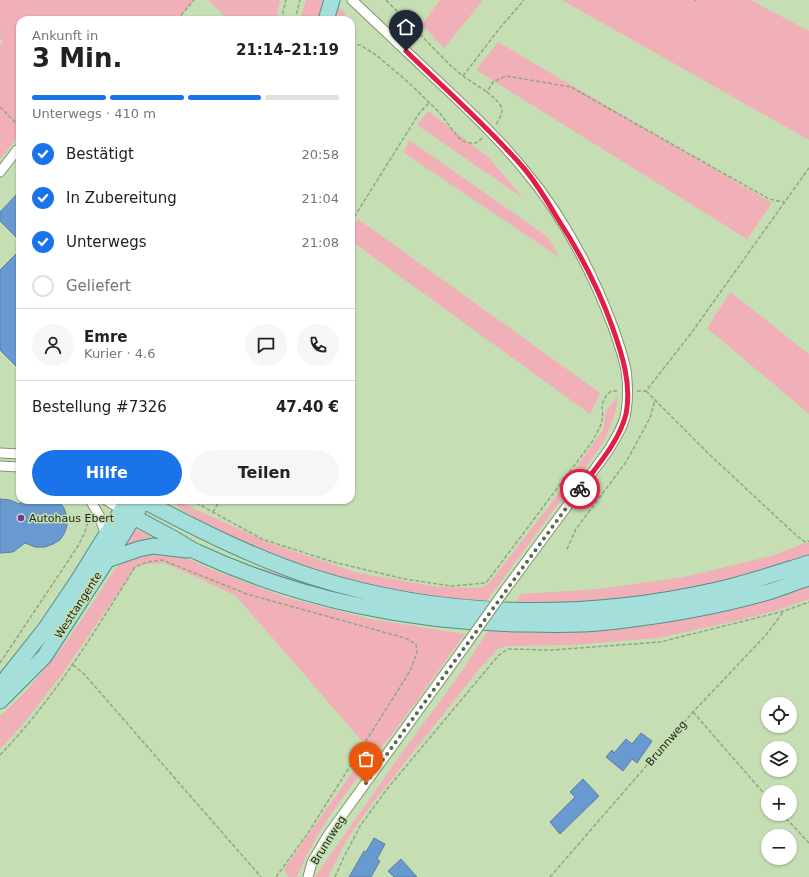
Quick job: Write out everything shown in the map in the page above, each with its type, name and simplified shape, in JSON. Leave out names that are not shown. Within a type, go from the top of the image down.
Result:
[{"type":"main road","points":[[327,16],[332,0]]},
{"type":"main road","points":[[150,504],[214,537],[313,577],[418,602],[459,607],[497,610],[592,609],[619,607],[712,591],[754,581],[809,563]]},
{"type":"main road","points":[[169,504],[177,519]]},
{"type":"main road","points":[[128,509],[194,551],[236,569],[275,583],[329,600],[413,616],[453,621],[502,624],[588,623],[616,621],[716,605],[761,594],[809,578]]},
{"type":"main road","name":"Westtangente","points":[[0,686],[46,628],[106,536],[128,509]]},
{"type":"main road","name":"Westtangente","points":[[0,701],[44,657],[107,560],[128,509]]},
{"type":"main road","points":[[107,560],[139,549],[153,546],[194,551]]},
{"type":"street","name":"Brunnweg","points":[[308,877],[312,862],[328,835],[608,451],[620,430],[626,414],[628,391],[626,370],[621,350],[593,278],[572,239],[548,201],[523,168],[490,131],[353,1]]},
{"type":"street","points":[[0,172],[16,151]]},
{"type":"street","points":[[0,453],[16,454]]},
{"type":"street","points":[[0,466],[16,467]]},
{"type":"street","points":[[92,504],[99,515],[106,536]]},
{"type":"street","points":[[116,504],[128,509]]},
{"type":"path","points":[[180,16],[194,0]]},
{"type":"path","points":[[282,16],[286,0]]},
{"type":"path","points":[[296,16],[300,0]]},
{"type":"path","points":[[355,44],[360,44],[376,55],[430,102],[463,141],[470,143],[476,142],[490,131],[500,118],[503,111],[500,103],[487,92],[463,76],[386,0]]},
{"type":"path","points":[[463,76],[499,29],[524,0]]},
{"type":"path","points":[[487,92],[493,82],[506,76],[571,87],[769,199],[784,202]]},
{"type":"path","points":[[355,216],[420,112],[430,102]]},
{"type":"path","points":[[0,107],[16,123]]},
{"type":"path","points":[[636,391],[646,390],[692,332],[809,168]]},
{"type":"path","points":[[806,174],[809,177]]},
{"type":"path","points":[[646,390],[710,455],[797,536],[805,542],[809,541]]},
{"type":"path","points":[[198,504],[262,538],[333,562],[405,579],[451,586],[486,583],[592,442],[601,423],[604,397],[611,391],[622,391]]},
{"type":"path","points":[[567,549],[576,529],[626,462],[650,418],[655,400]]},
{"type":"path","points":[[213,512],[218,504]]},
{"type":"path","points":[[0,663],[78,546],[88,521],[99,515]]},
{"type":"path","points":[[0,755],[44,705],[73,665],[135,567],[147,562],[162,560],[247,594],[405,638],[416,644],[417,653],[410,671],[308,833],[276,877]]},
{"type":"path","points":[[336,877],[343,859],[360,826],[388,789],[498,656],[508,649],[552,650],[660,642],[784,611],[809,602]]},
{"type":"path","name":"Brunnweg","points":[[550,877],[693,712],[766,635],[784,611]]},
{"type":"path","points":[[73,665],[84,674],[261,877]]},
{"type":"path","points":[[693,712],[761,790]]},
{"type":"path","points":[[788,821],[809,844]]},
{"type":"shaded area","points":[[0,0],[194,0],[180,16],[16,16],[16,139],[0,160],[0,46],[3,42],[0,39]]},
{"type":"shaded area","points":[[208,0],[280,0],[277,16],[225,16]]},
{"type":"shaded area","points":[[306,0],[331,0],[346,14],[345,16],[301,16]]},
{"type":"shaded area","points":[[440,0],[483,0],[444,48],[422,25]]},
{"type":"shaded area","points":[[562,0],[751,0],[809,31],[809,140]]},
{"type":"shaded area","points":[[498,42],[772,203],[747,239],[476,70]]},
{"type":"shaded area","points":[[428,111],[489,158],[523,198],[417,125]]},
{"type":"shaded area","points":[[409,140],[548,237],[559,257],[404,153]]},
{"type":"shaded area","points":[[358,219],[600,393],[590,414],[355,244],[355,223]]},
{"type":"shaded area","points":[[730,292],[809,354],[809,414],[707,328]]},
{"type":"shaded area","points":[[618,396],[612,422],[601,446],[485,603],[409,597],[297,565],[210,526],[182,510],[175,504],[186,504],[272,544],[358,573],[438,587],[479,588],[485,586],[491,581],[549,506],[603,430],[606,411]]},
{"type":"shaded area","points":[[135,528],[159,541],[121,552]]},
{"type":"shaded area","points":[[809,542],[809,558],[793,564],[651,599],[512,606],[521,594],[599,589],[684,577],[771,556]]},
{"type":"shaded area","points":[[200,546],[247,565],[409,609],[340,595],[283,579],[200,549]]},
{"type":"shaded area","points":[[169,551],[213,570],[285,597],[370,619],[465,634],[404,718],[328,818],[306,857],[297,877],[288,877],[284,869],[369,749],[235,595],[165,563],[137,565],[60,677],[23,724],[0,749],[0,716],[26,691],[57,654],[115,569],[127,558]]},
{"type":"shaded area","points":[[809,586],[809,599],[778,610],[732,622],[657,638],[571,645],[506,646],[498,649],[480,668],[371,805],[346,841],[328,877],[315,877],[401,754],[455,681],[488,631],[552,633],[633,627],[699,616],[753,604]]},
{"type":"building","points":[[16,195],[16,237],[0,221],[0,212]]},
{"type":"building","points":[[16,254],[16,366],[0,350],[0,270]]},
{"type":"building","points":[[0,499],[10,500],[16,504],[61,504],[67,517],[67,526],[60,540],[45,547],[35,547],[25,543],[13,552],[0,553]]},
{"type":"building","points":[[641,733],[652,741],[637,763],[632,759],[623,771],[606,757],[612,750],[614,753],[626,739],[632,744]]},
{"type":"building","points":[[583,779],[599,796],[560,834],[550,822],[575,797],[570,792]]},
{"type":"building","points":[[374,838],[385,844],[377,859],[380,861],[371,877],[349,877],[364,851],[366,852]]},
{"type":"building","points":[[401,859],[417,877],[394,877],[388,871]]},
{"type":"way so far","points":[[366,783],[580,489]]},
{"type":"place","name":"Autohaus Ebert","points":[[21,518]]},
{"type":"route","points":[[406,51],[490,131],[523,168],[548,201],[572,239],[593,278],[609,317],[621,350],[626,370],[628,391],[626,414],[620,430],[608,451],[580,489]]}]
